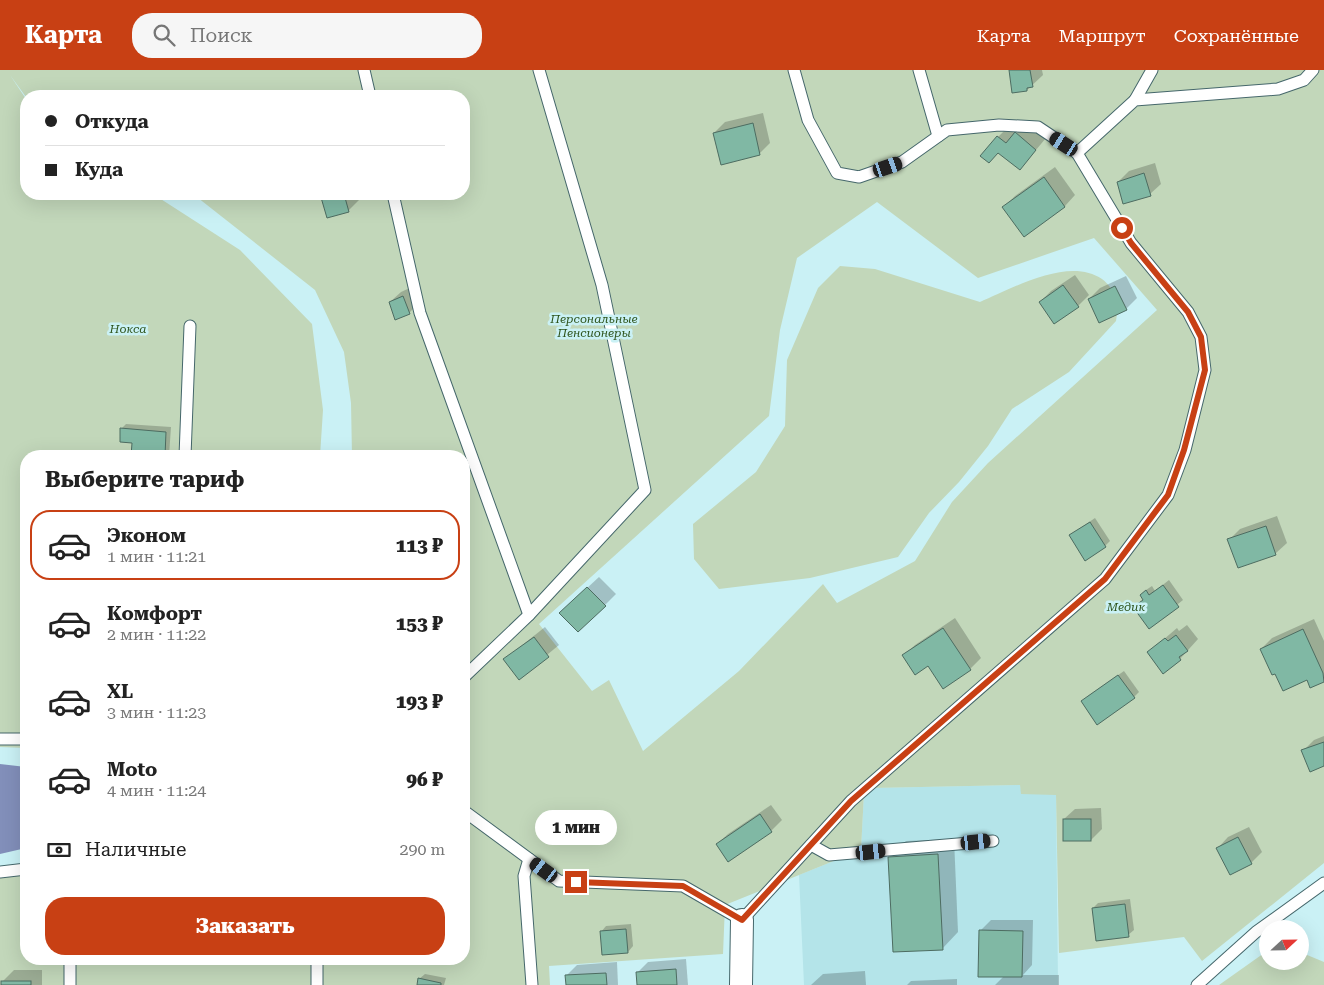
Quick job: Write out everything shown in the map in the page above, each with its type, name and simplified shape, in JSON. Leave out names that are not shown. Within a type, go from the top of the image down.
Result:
[{"type":"street","points":[[741,985],[742,920]]},
{"type":"lane","points":[[364,70],[369,90]]},
{"type":"lane","points":[[470,671],[529,615],[645,490],[602,285],[540,70]]},
{"type":"lane","points":[[470,815],[558,881],[683,886],[742,920],[851,801],[1105,579],[1168,495],[1184,450],[1205,370],[1201,337],[1188,312],[1131,243],[1076,153],[1038,127],[999,125],[947,130],[902,162],[859,177],[837,173],[808,120],[794,70]]},
{"type":"lane","points":[[919,70],[938,136]]},
{"type":"lane","points":[[1076,153],[1135,100],[1152,70]]},
{"type":"lane","points":[[1135,100],[1278,89],[1304,80],[1312,70]]},
{"type":"lane","points":[[393,200],[420,313],[469,450]]},
{"type":"lane","points":[[185,450],[190,326]]},
{"type":"lane","points":[[470,452],[529,615]]},
{"type":"lane","points":[[0,739],[20,739]]},
{"type":"lane","points":[[811,845],[828,855],[993,841]]},
{"type":"lane","points":[[529,859],[524,876],[532,985]]},
{"type":"lane","points":[[0,872],[20,870]]},
{"type":"lane","points":[[1197,985],[1256,932],[1324,884]]},
{"type":"lane","points":[[70,965],[70,985]]},
{"type":"lane","points":[[317,965],[317,985]]},
{"type":"shaded area","points":[[0,764],[20,766],[20,849],[0,854]]},
{"type":"shaded area","points":[[1020,785],[1022,794],[1056,794],[1058,985],[804,985],[799,875],[861,850],[864,793],[873,788]]},
{"type":"green space","points":[[0,70],[1324,70],[1324,863],[1202,961],[1184,937],[1059,953],[1056,795],[1021,794],[1020,785],[873,788],[864,793],[861,850],[725,905],[723,954],[549,966],[550,985],[0,985],[0,867],[20,865],[20,965],[470,965],[470,450],[352,450],[351,403],[344,352],[315,290],[201,200],[470,200],[470,90],[21,90],[10,75],[20,90],[20,200],[162,200],[240,250],[312,324],[323,410],[320,450],[20,450],[20,748],[0,747]],"holes":[[[877,202],[978,278],[1094,238],[1157,310],[988,463],[952,502],[915,561],[837,603],[823,584],[739,671],[643,751],[609,680],[592,691],[539,624],[769,416],[780,330],[797,258]]]},
{"type":"green space","points":[[840,266],[875,269],[980,302],[1024,283],[1058,272],[1074,271],[1089,273],[1105,281],[1119,300],[1116,321],[1069,372],[1012,409],[988,446],[959,482],[929,513],[898,557],[810,578],[719,589],[694,559],[693,524],[756,472],[785,426],[787,360],[818,288]]},
{"type":"green space","points":[[1309,956],[1324,962],[1324,985],[1219,985],[1259,957],[1259,970],[1309,970]]},
{"type":"building","points":[[1009,70],[1030,70],[1033,87],[1027,88],[1027,91],[1012,93]]},
{"type":"building","points":[[753,123],[760,155],[721,165],[713,133]]},
{"type":"building","points":[[1015,132],[1036,150],[1020,170],[998,153],[989,163],[980,156],[997,136],[1006,143]]},
{"type":"building","points":[[1144,173],[1151,196],[1123,204],[1117,182]]},
{"type":"building","points":[[1044,177],[1065,207],[1024,237],[1002,207]]},
{"type":"building","points":[[322,200],[346,200],[349,212],[327,218]]},
{"type":"building","points":[[1063,285],[1079,307],[1054,324],[1039,302]]},
{"type":"building","points":[[1115,286],[1127,310],[1099,323],[1088,299]]},
{"type":"building","points":[[403,296],[410,314],[395,320],[389,302]]},
{"type":"building","points":[[120,428],[166,432],[165,450],[131,450],[132,443],[120,442]]},
{"type":"building","points":[[1090,522],[1106,547],[1085,561],[1069,535]]},
{"type":"building","points":[[1266,526],[1276,555],[1238,568],[1227,539]]},
{"type":"building","points":[[1163,585],[1179,607],[1149,629],[1133,607],[1143,600],[1140,595],[1146,590],[1149,595]]},
{"type":"building","points":[[587,587],[606,606],[578,632],[559,613]]},
{"type":"building","points":[[943,628],[971,670],[943,689],[928,666],[915,675],[902,655]]},
{"type":"building","points":[[1303,629],[1323,673],[1324,682],[1310,688],[1307,680],[1283,691],[1275,674],[1272,675],[1260,649]]},
{"type":"building","points":[[1176,635],[1188,651],[1179,657],[1181,660],[1163,674],[1147,652],[1165,638],[1168,641]]},
{"type":"building","points":[[534,637],[549,657],[519,680],[503,659]]},
{"type":"building","points":[[1118,675],[1135,698],[1097,725],[1081,701]]},
{"type":"building","points":[[1324,742],[1324,766],[1310,772],[1301,750]]},
{"type":"building","points":[[760,814],[772,832],[728,862],[716,844]]},
{"type":"building","points":[[1063,819],[1091,819],[1091,841],[1063,841]]},
{"type":"building","points":[[1238,837],[1252,864],[1230,875],[1216,848]]},
{"type":"building","points":[[938,854],[943,950],[893,952],[888,857]]},
{"type":"building","points":[[1125,904],[1129,937],[1096,941],[1092,908]]},
{"type":"building","points":[[626,929],[628,953],[602,955],[600,931]]},
{"type":"building","points":[[979,930],[1023,931],[1022,977],[978,977]]},
{"type":"building","points":[[676,969],[677,985],[637,985],[636,972]]},
{"type":"building","points":[[606,973],[607,985],[566,985],[565,975]]},
{"type":"building","points":[[418,978],[441,983],[441,985],[417,985]]},
{"type":"building","points":[[1,981],[31,981],[31,985],[1,985]]},
{"type":"route","points":[[576,882],[683,886],[742,920],[851,801],[1105,579],[1168,495],[1184,450],[1205,370],[1201,337],[1188,312],[1131,243],[1122,228]]},
{"type":"park label","name":"Персональные Пенсионеры","points":[[594,326]]},
{"type":"park label","name":"Нокса","points":[[128,329]]},
{"type":"park label","name":"Медик","points":[[1126,607]]}]
